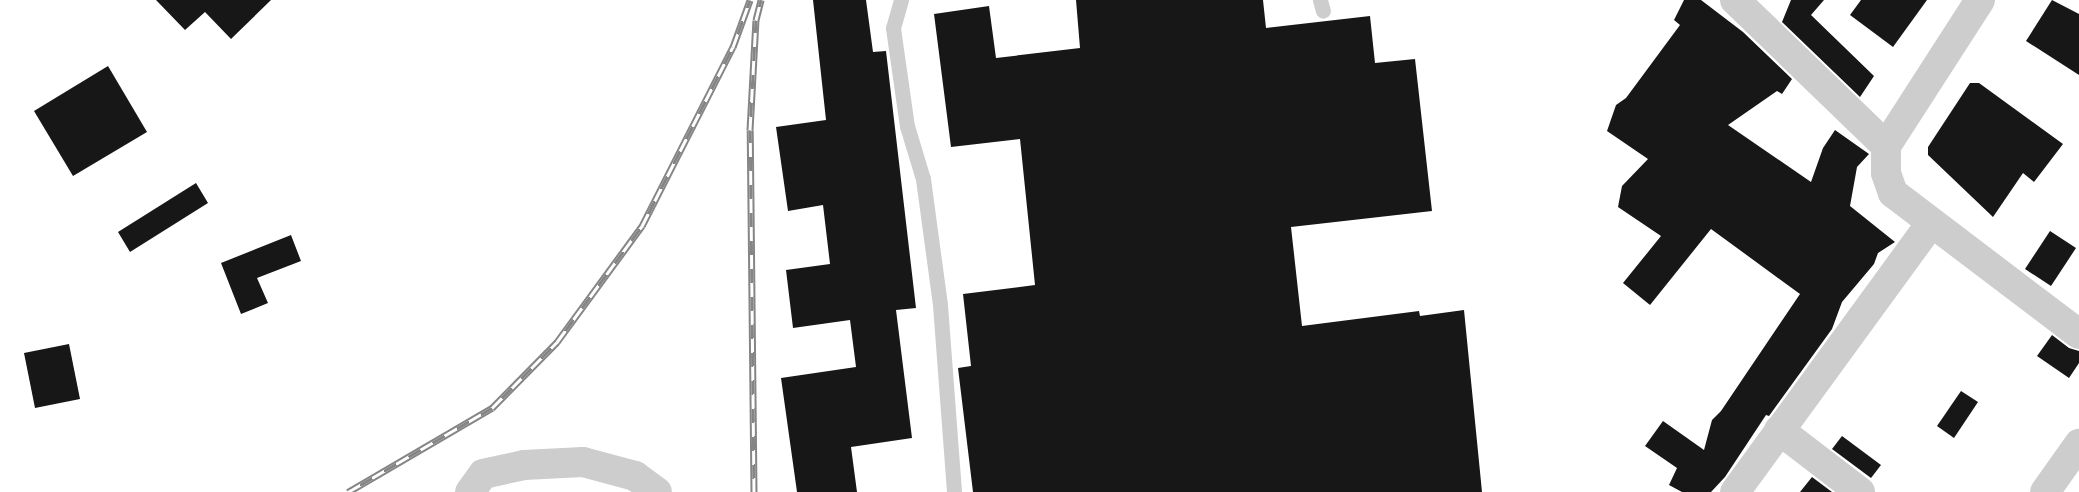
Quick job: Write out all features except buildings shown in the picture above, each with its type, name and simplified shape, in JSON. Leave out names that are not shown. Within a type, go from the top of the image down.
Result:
[{"type":"street","points":[[1735,0],[1886,146]]},
{"type":"street","points":[[1980,0],[1886,146],[1887,173],[1893,193],[2079,334]]},
{"type":"street","points":[[1735,492],[1931,223]]},
{"type":"street","points":[[1779,430],[1860,492]]},
{"type":"street","points":[[2045,492],[2079,444]]},
{"type":"street","points":[[470,492],[483,474],[524,465],[584,462],[635,476],[657,492]]},
{"type":"lane","points":[[901,0],[893,28],[906,126],[923,179],[940,305],[954,492]]},
{"type":"railway","points":[[348,492],[492,408],[557,342],[642,226],[733,47],[750,0]]},
{"type":"railway","points":[[754,492],[750,130],[756,20],[761,0]]}]
